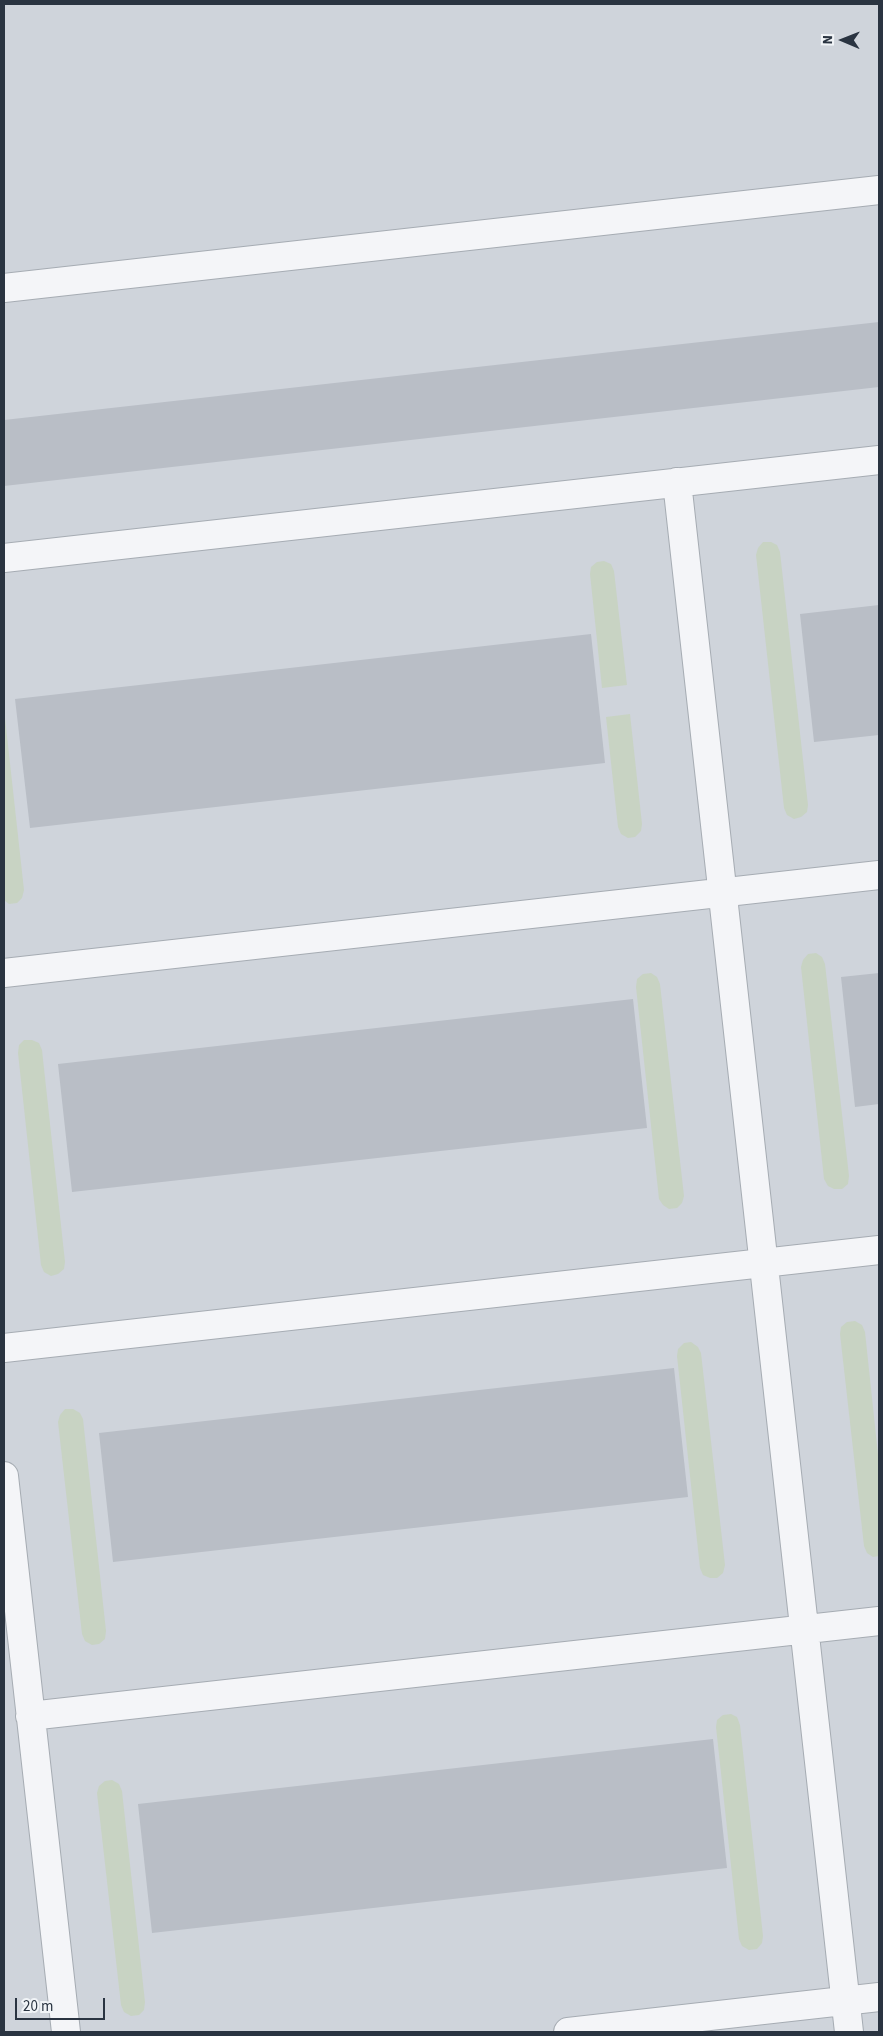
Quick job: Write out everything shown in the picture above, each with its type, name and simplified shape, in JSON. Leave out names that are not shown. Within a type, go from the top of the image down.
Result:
[{"type":"lane","points":[[4,288],[879,190]]},
{"type":"lane","points":[[4,558],[879,460]]},
{"type":"lane","points":[[677,482],[849,2032]]},
{"type":"lane","points":[[4,973],[879,874]]},
{"type":"lane","points":[[4,1348],[879,1250]]},
{"type":"lane","points":[[4,1476],[66,2032]]},
{"type":"lane","points":[[30,1716],[879,1621]]},
{"type":"lane","points":[[568,2032],[879,1997]]},
{"type":"shaded area","points":[[4,4],[879,4],[879,2032],[4,2032]]},
{"type":"green space","points":[[763,542],[771,542],[777,545],[780,552],[808,805],[807,812],[801,817],[794,819],[787,815],[784,808],[756,555],[758,548]]},
{"type":"green space","points":[[604,561],[611,564],[614,571],[627,685],[602,688],[590,574],[591,567],[597,562]]},
{"type":"green space","points":[[4,709],[24,890],[22,898],[17,903],[9,904],[4,900]]},
{"type":"green space","points":[[630,714],[642,824],[641,831],[635,837],[628,838],[621,834],[618,827],[606,717]]},
{"type":"green space","points":[[816,953],[822,957],[825,964],[849,1176],[848,1184],[842,1189],[834,1189],[828,1186],[824,1179],[801,967],[803,960],[808,954]]},
{"type":"green space","points":[[651,973],[657,977],[660,984],[684,1196],[682,1203],[677,1208],[669,1209],[659,1199],[636,987],[637,979],[643,974]]},
{"type":"green space","points":[[24,1040],[32,1040],[39,1043],[42,1050],[65,1262],[64,1269],[58,1274],[51,1276],[44,1272],[41,1265],[18,1053],[19,1045]]},
{"type":"green space","points":[[855,1321],[862,1325],[865,1332],[879,1464],[879,1556],[873,1557],[867,1553],[864,1546],[840,1334],[841,1327],[847,1322]]},
{"type":"green space","points":[[691,1342],[698,1347],[701,1353],[725,1565],[723,1573],[717,1578],[703,1575],[700,1568],[677,1356],[678,1349],[684,1343]]},
{"type":"green space","points":[[65,1409],[73,1409],[80,1413],[83,1419],[106,1631],[105,1639],[99,1644],[92,1645],[85,1641],[82,1634],[58,1422],[60,1415]]},
{"type":"green space","points":[[731,1714],[737,1717],[740,1725],[763,1936],[762,1943],[757,1949],[749,1950],[742,1946],[739,1939],[716,1727],[717,1720],[723,1715]]},
{"type":"green space","points":[[112,1780],[119,1784],[122,1791],[145,2002],[144,2010],[139,2015],[131,2016],[124,2012],[121,2005],[97,1793],[99,1786],[105,1781]]},
{"type":"building","points":[[879,322],[879,387],[4,486],[4,420]]},
{"type":"building","points":[[879,605],[879,735],[814,742],[800,614]]},
{"type":"building","points":[[591,634],[605,763],[30,828],[15,699]]},
{"type":"building","points":[[879,973],[879,1104],[855,1107],[841,977]]},
{"type":"building","points":[[633,999],[647,1128],[72,1192],[58,1064]]},
{"type":"building","points":[[674,1368],[688,1497],[113,1562],[99,1433]]},
{"type":"building","points":[[713,1739],[727,1868],[152,1933],[138,1804]]}]
